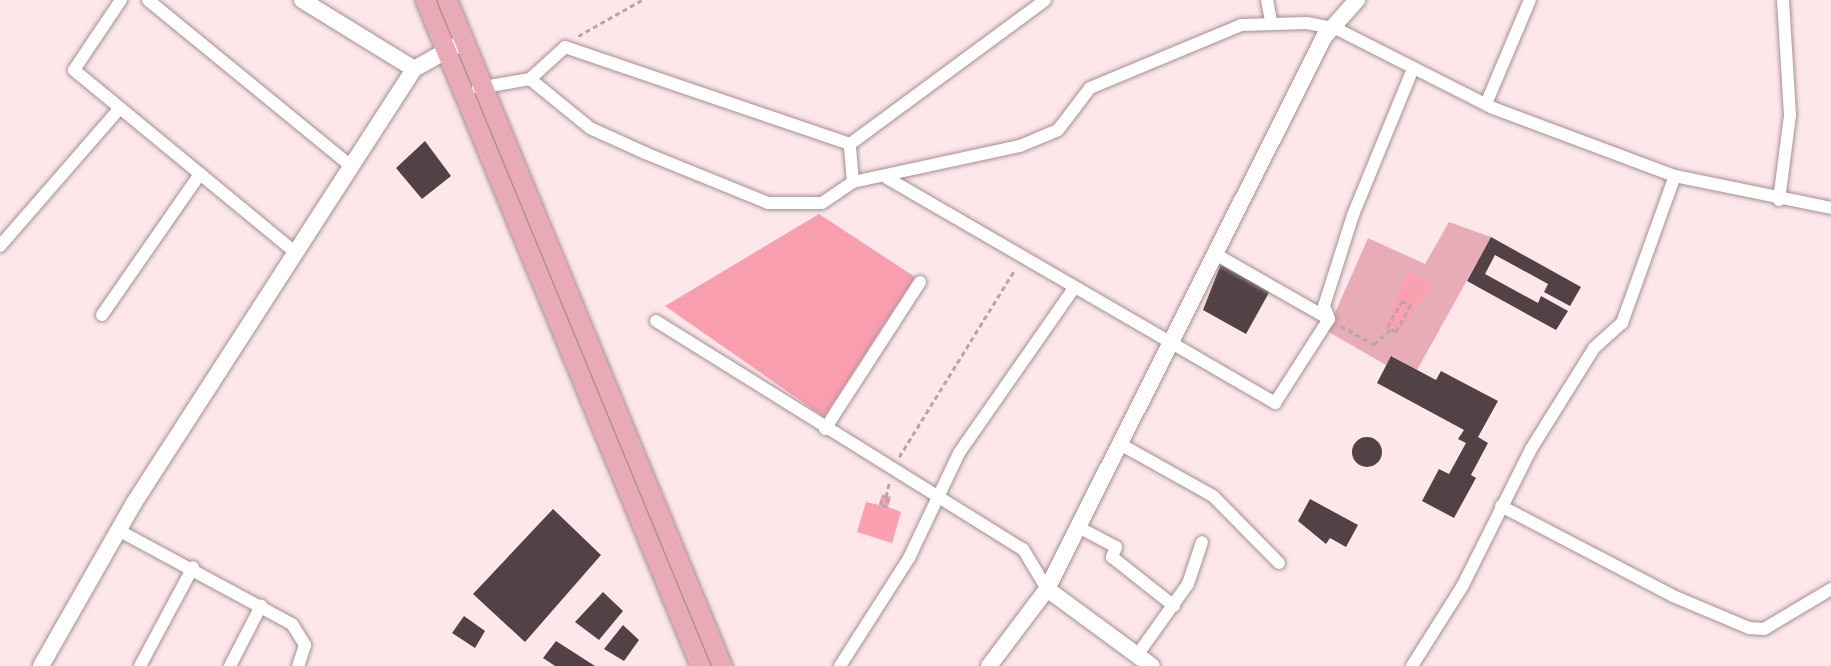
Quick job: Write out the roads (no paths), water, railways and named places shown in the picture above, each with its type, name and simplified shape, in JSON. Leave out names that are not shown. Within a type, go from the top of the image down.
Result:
[{"type":"main road","points":[[425,0],[700,666]]},
{"type":"main road","points":[[447,0],[722,666]]},
{"type":"street","points":[[121,0],[74,70],[295,252]]},
{"type":"street","points":[[148,0],[351,166]]},
{"type":"street","points":[[302,0],[414,69]]},
{"type":"street","points":[[850,144],[1045,0]]},
{"type":"street","points":[[1267,0],[1271,20]]},
{"type":"street","points":[[989,666],[1047,589],[1324,37],[1337,29],[1357,0]]},
{"type":"street","points":[[1486,104],[1530,0]]},
{"type":"street","points":[[1779,200],[1790,115],[1783,0]]},
{"type":"street","points":[[530,79],[590,128],[768,203],[822,203],[853,182],[887,178],[1020,146],[1058,130],[1090,88],[1241,25],[1271,20],[1337,29],[1486,104],[1675,176],[1779,200],[1831,208]]},
{"type":"street","points":[[41,666],[118,530],[414,69],[464,42]]},
{"type":"street","points":[[465,93],[484,85],[530,79],[565,47],[850,144]]},
{"type":"street","points":[[1329,319],[1324,306],[1353,215],[1413,69]]},
{"type":"street","points":[[0,246],[120,108]]},
{"type":"street","points":[[850,144],[853,182]]},
{"type":"street","points":[[102,315],[200,174]]},
{"type":"street","points":[[1412,666],[1436,634],[1501,506],[1594,348],[1622,323],[1675,176]]},
{"type":"street","points":[[887,178],[1072,291],[1275,403],[1329,319]]},
{"type":"street","points":[[1215,254],[1329,319]]},
{"type":"street","points":[[825,429],[920,282]]},
{"type":"street","points":[[840,666],[909,558],[984,414],[1072,291]]},
{"type":"street","points":[[656,321],[825,429],[1023,549],[1047,589],[1152,666]]},
{"type":"street","points":[[1120,444],[1213,496],[1279,563]]},
{"type":"street","points":[[1501,506],[1673,596],[1749,628],[1764,629],[1831,589]]},
{"type":"street","points":[[1078,527],[1116,547],[1112,557],[1174,606]]},
{"type":"street","points":[[118,530],[261,606],[302,635],[298,666]]},
{"type":"street","points":[[1138,654],[1174,606],[1202,542]]},
{"type":"street","points":[[140,666],[192,567]]},
{"type":"street","points":[[230,666],[261,606]]}]
